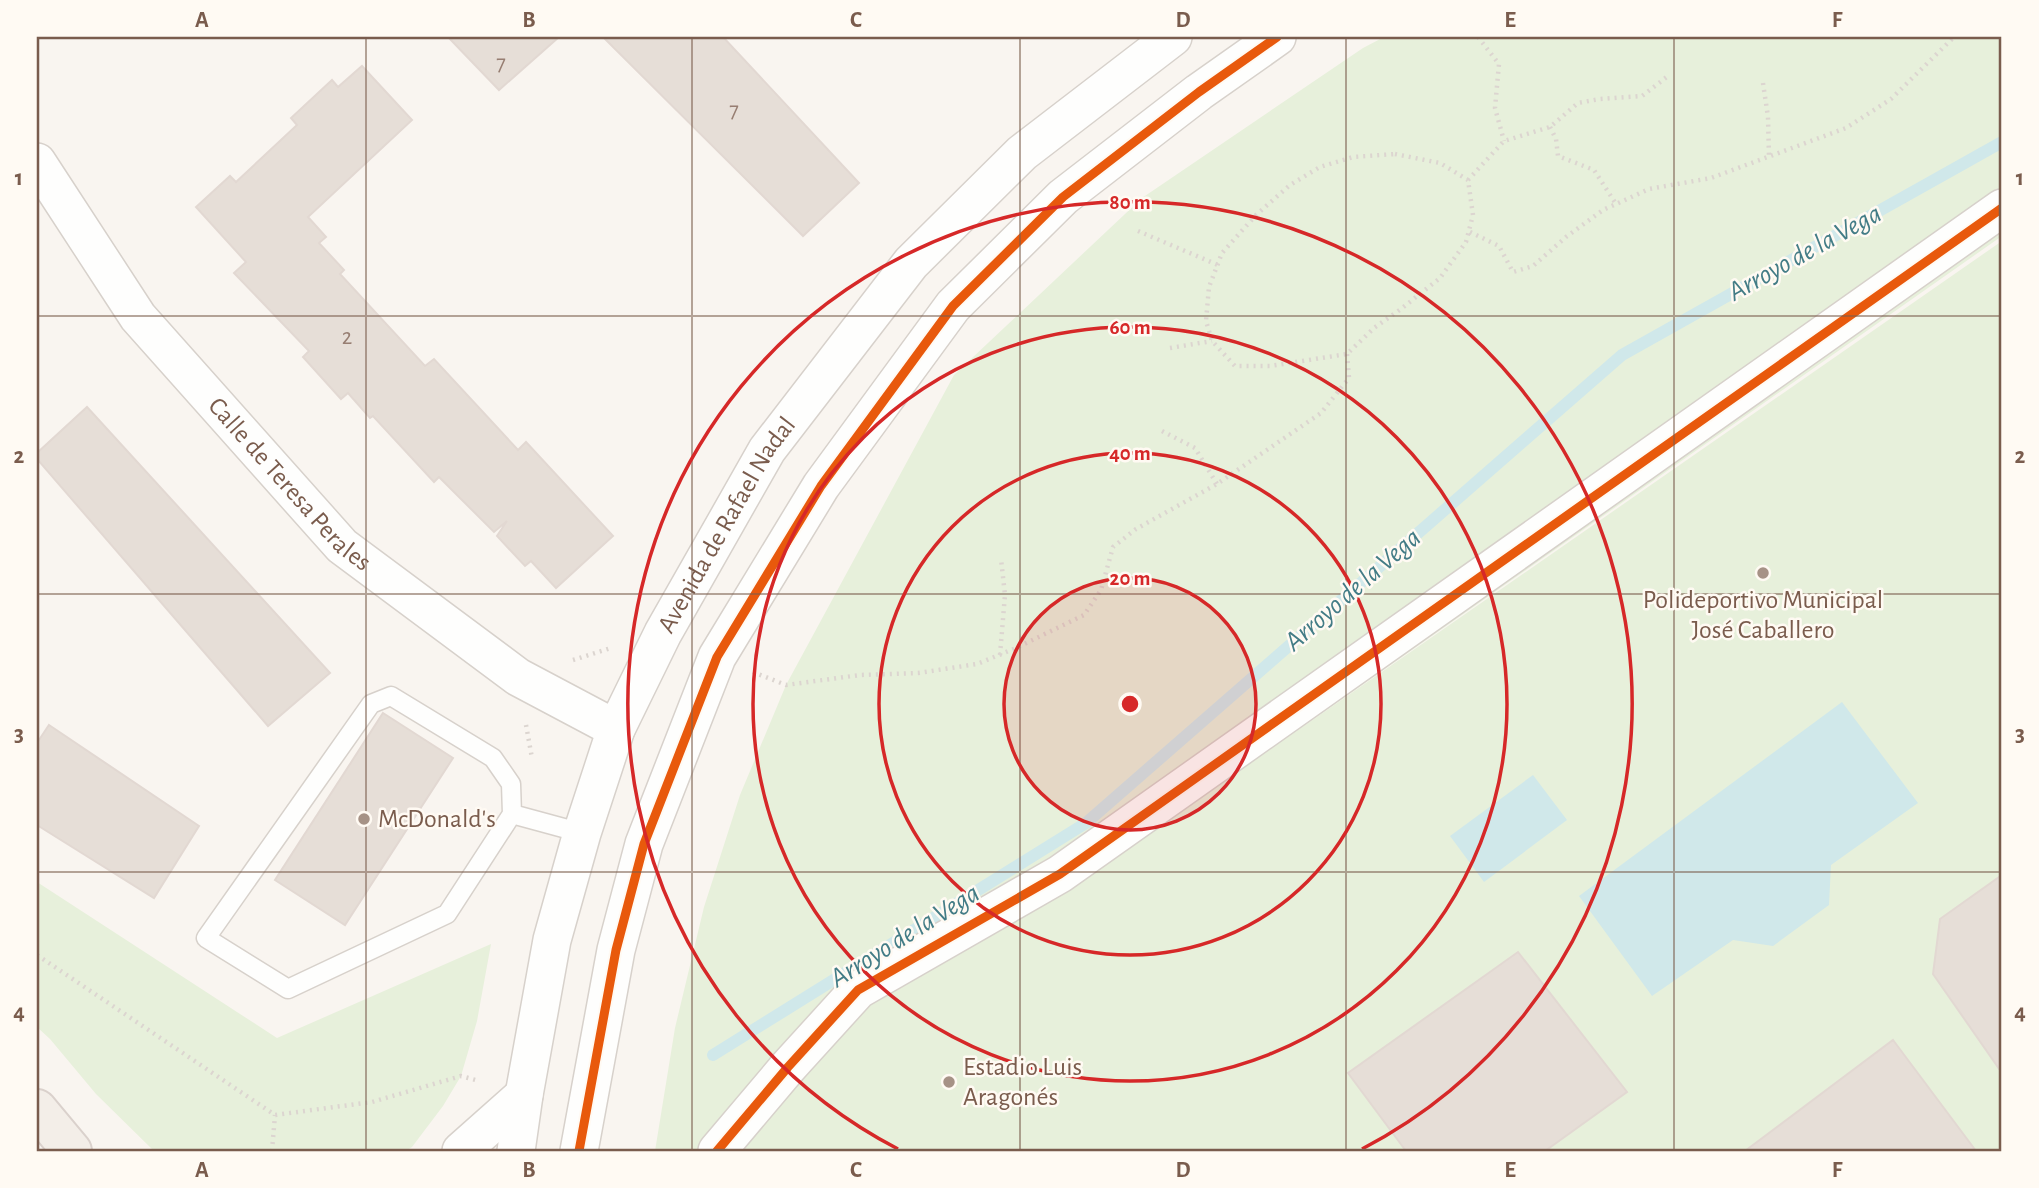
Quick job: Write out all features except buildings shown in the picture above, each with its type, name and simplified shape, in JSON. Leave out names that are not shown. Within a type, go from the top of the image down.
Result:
[{"type":"main road","points":[[37,1109],[72,1151]]},
{"type":"street","name":"Avenida de Rafael Nadal","points":[[516,1151],[552,940],[582,833],[617,729],[663,633],[768,450],[911,263],[1022,153],[1173,37]]},
{"type":"street","points":[[579,1151],[616,950],[644,844],[717,657],[821,486],[953,306],[1063,197],[1199,92],[1278,37]]},
{"type":"street","name":"Calle de Teresa Perales","points":[[37,162],[138,317],[342,546],[518,677],[617,729]]},
{"type":"street","points":[[717,1151],[858,990],[1060,873],[2002,208]]},
{"type":"street","points":[[461,1151],[524,1095]]},
{"type":"lane","points":[[391,696],[493,758],[511,784],[512,814],[447,914],[288,989],[206,938],[371,704],[391,696]]},
{"type":"lane","points":[[512,814],[582,833]]},
{"type":"path","points":[[1478,37],[1499,64],[1495,108],[1504,141]]},
{"type":"path","points":[[1470,232],[1499,246],[1513,272],[1533,265],[1603,210],[1649,189],[1711,178],[1846,128],[1891,99],[1954,37]]},
{"type":"path","points":[[1468,180],[1504,141],[1550,127],[1578,103],[1642,96],[1668,76]]},
{"type":"path","points":[[1763,83],[1768,117],[1769,157]]},
{"type":"path","points":[[1550,127],[1556,139],[1558,156],[1594,170],[1616,204]]},
{"type":"path","points":[[1395,154],[1440,163],[1468,180],[1474,215],[1470,232],[1466,242],[1440,278],[1374,328],[1346,354],[1270,366],[1235,366],[1212,341],[1206,321],[1209,287],[1222,253],[1256,215],[1290,185],[1320,167],[1353,156],[1395,154]]},
{"type":"path","points":[[1138,231],[1218,265]]},
{"type":"path","points":[[1170,348],[1212,341]]},
{"type":"path","points":[[786,685],[977,664],[1084,615],[1101,590],[1113,547],[1136,529],[1217,484],[1321,413],[1349,378],[1346,354]]},
{"type":"path","points":[[1162,431],[1195,449],[1217,484]]},
{"type":"path","points":[[1000,655],[1005,595],[1002,559]]},
{"type":"path","points":[[37,955],[275,1115],[372,1102],[461,1076],[524,1095]]},
{"type":"path","points":[[272,1151],[275,1115]]},
{"type":"green space","points":[[1384,37],[2002,37],[2002,236],[1281,742],[2002,241],[2002,1151],[655,1151],[675,1028],[704,907],[740,795],[786,685],[954,375],[1142,198],[1363,48]]},
{"type":"green space","points":[[37,882],[277,1038],[491,944],[477,1021],[461,1076],[443,1106],[406,1151],[154,1151],[96,1094],[37,1027]]},
{"type":"water","points":[[1842,702],[1918,803],[1831,865],[1829,905],[1773,946],[1733,940],[1652,996],[1579,896]]},
{"type":"water","points":[[1533,775],[1567,820],[1484,882],[1450,836]]},
{"type":"waterway","name":"Arroyo de la Vega","points":[[713,1055],[1086,823],[1622,355],[2002,142]]},
{"type":"cycle path","points":[[579,1151],[616,950],[644,844],[717,657],[821,486],[953,306],[1063,197],[1199,92],[1277,37]]},
{"type":"cycle path","points":[[717,1151],[858,990],[1060,874],[2002,208]]},
{"type":"place","name":"Polideportivo Municipal José Caballero","points":[[1763,573]]},
{"type":"place","name":"McDonald's","points":[[364,819]]},
{"type":"place","name":"Estadio Luis Aragonés","points":[[949,1082]]}]
